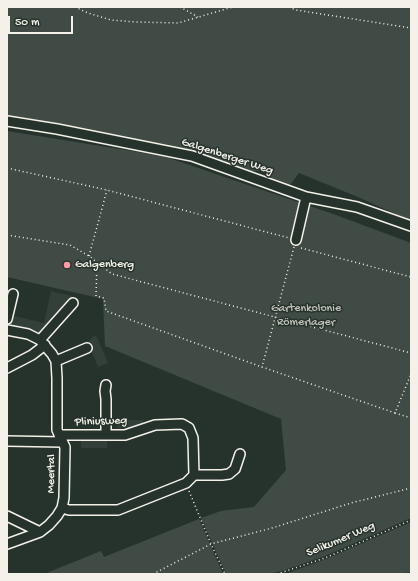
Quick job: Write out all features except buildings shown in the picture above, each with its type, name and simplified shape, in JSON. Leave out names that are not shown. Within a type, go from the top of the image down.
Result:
[{"type":"street","name":"Galgenberger Weg","points":[[7,121],[192,156],[306,197],[357,206],[411,226]]},
{"type":"street","points":[[295,243],[306,197]]},
{"type":"street","points":[[7,319],[12,294]]},
{"type":"street","points":[[7,368],[32,355],[73,303]]},
{"type":"street","points":[[7,330],[28,334],[42,342],[56,361],[87,348]]},
{"type":"street","name":"Meertal","points":[[7,544],[40,532],[54,521],[62,508],[65,447],[57,430],[56,361]]},
{"type":"street","points":[[106,385],[106,435]]},
{"type":"street","name":"Pliniusweg","points":[[7,441],[125,435],[155,425],[184,425],[189,428],[193,436],[194,475]]},
{"type":"street","points":[[62,508],[69,510],[118,510],[186,483],[194,475],[229,474],[235,469],[240,454]]},
{"type":"street","points":[[7,516],[40,532]]},
{"type":"path","points":[[75,7],[88,13],[111,20],[178,23],[233,7]]},
{"type":"path","points":[[180,7],[198,17]]},
{"type":"path","points":[[290,7],[296,10],[411,28]]},
{"type":"path","points":[[7,168],[107,190],[411,277]]},
{"type":"path","points":[[89,256],[107,190]]},
{"type":"path","points":[[7,235],[74,247],[89,256],[112,274],[411,353]]},
{"type":"path","points":[[262,367],[295,243]]},
{"type":"path","points":[[97,263],[96,296],[104,298],[106,311],[262,367],[411,418]]},
{"type":"path","points":[[395,413],[411,374]]},
{"type":"path","points":[[186,483],[210,544],[225,574]]},
{"type":"path","points":[[153,574],[210,544],[272,528],[351,503],[411,488]]},
{"type":"path","name":"Selikumer Weg","points":[[277,574],[325,558],[411,520]]},
{"type":"shaded area","points":[[51,291],[72,296],[70,303],[42,334],[8,325],[10,315],[44,323]]},
{"type":"shaded area","points":[[94,335],[97,337],[108,363],[98,367],[91,350],[84,347]]},
{"type":"shaded area","points":[[117,420],[143,420],[143,424],[147,424],[125,432],[125,428],[117,428]]},
{"type":"shaded area","points":[[81,440],[107,440],[107,448],[81,448]]},
{"type":"green space","points":[[7,7],[411,7],[411,221],[299,173],[290,185],[276,182],[270,176],[269,171],[249,171],[174,149],[7,117]]},
{"type":"green space","name":"Gartenkolonie Römerlager","points":[[7,131],[169,158],[336,215],[411,243],[411,518],[325,556],[285,570],[269,574],[226,574],[201,518],[221,511],[254,507],[286,470],[281,419],[105,346],[103,299],[7,277]]},
{"type":"green space","points":[[199,519],[223,574],[44,574],[101,551],[104,557]]},
{"type":"green space","points":[[411,522],[411,572],[397,574],[285,574],[326,559]]},
{"type":"place","name":"Galgenberg","points":[[67,265]]}]
